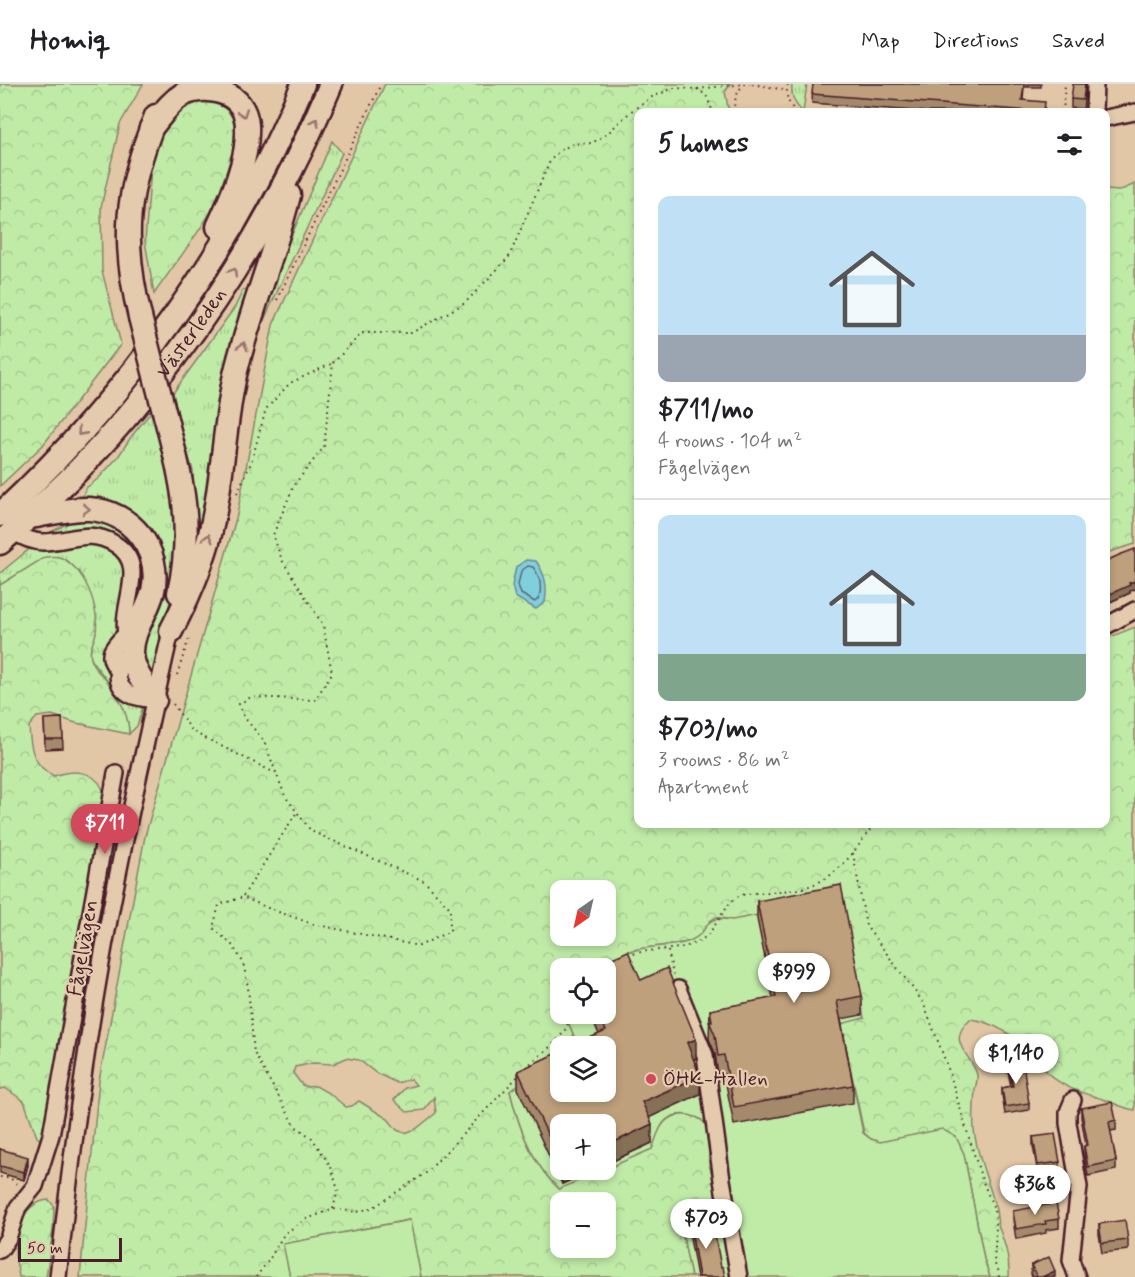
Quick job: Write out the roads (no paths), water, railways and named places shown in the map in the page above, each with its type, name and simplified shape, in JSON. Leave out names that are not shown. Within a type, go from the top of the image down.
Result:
[{"type":"highway","points":[[176,84],[166,96],[138,165],[128,226],[132,283],[181,475],[188,528],[183,574],[181,632]]},
{"type":"highway","name":"Västerleden","points":[[10,527],[80,433],[116,392],[182,306],[235,223],[266,165],[303,84]]},
{"type":"highway","name":"Västerleden","points":[[10,527],[86,462],[126,418],[177,355],[217,298],[262,225],[297,159],[330,84]]},
{"type":"highway","points":[[152,128],[180,95],[203,86],[217,87],[229,92],[239,101],[246,114],[247,140],[229,204],[182,306]]},
{"type":"highway","points":[[181,632],[191,591],[208,541],[241,350],[284,216],[297,159]]},
{"type":"highway","points":[[10,527],[89,509],[110,513],[129,523],[137,531],[151,553],[154,578],[150,601],[134,638],[129,643],[134,667],[162,700]]},
{"type":"street","points":[[1094,108],[1095,84]]},
{"type":"street","points":[[1110,117],[1135,112]]},
{"type":"street","points":[[1110,624],[1135,610]]},
{"type":"street","name":"Fågelvägen","points":[[58,1277],[92,1017],[126,832],[181,632]]},
{"type":"street","points":[[129,643],[118,670],[120,681],[132,696],[162,700]]},
{"type":"street","points":[[0,1250],[8,1238],[20,1192],[35,1186],[51,1135],[116,773]]},
{"type":"street","points":[[678,989],[705,1055],[722,1180],[739,1277]]},
{"type":"street","points":[[1073,1100],[1068,1112],[1068,1123],[1080,1197],[1071,1260],[1077,1277]]},
{"type":"water","points":[[526,560],[536,561],[545,580],[545,602],[536,609],[515,597],[512,586],[516,567]]},
{"type":"place","name":"ÖHK-Hallen","points":[[651,1079]]}]
